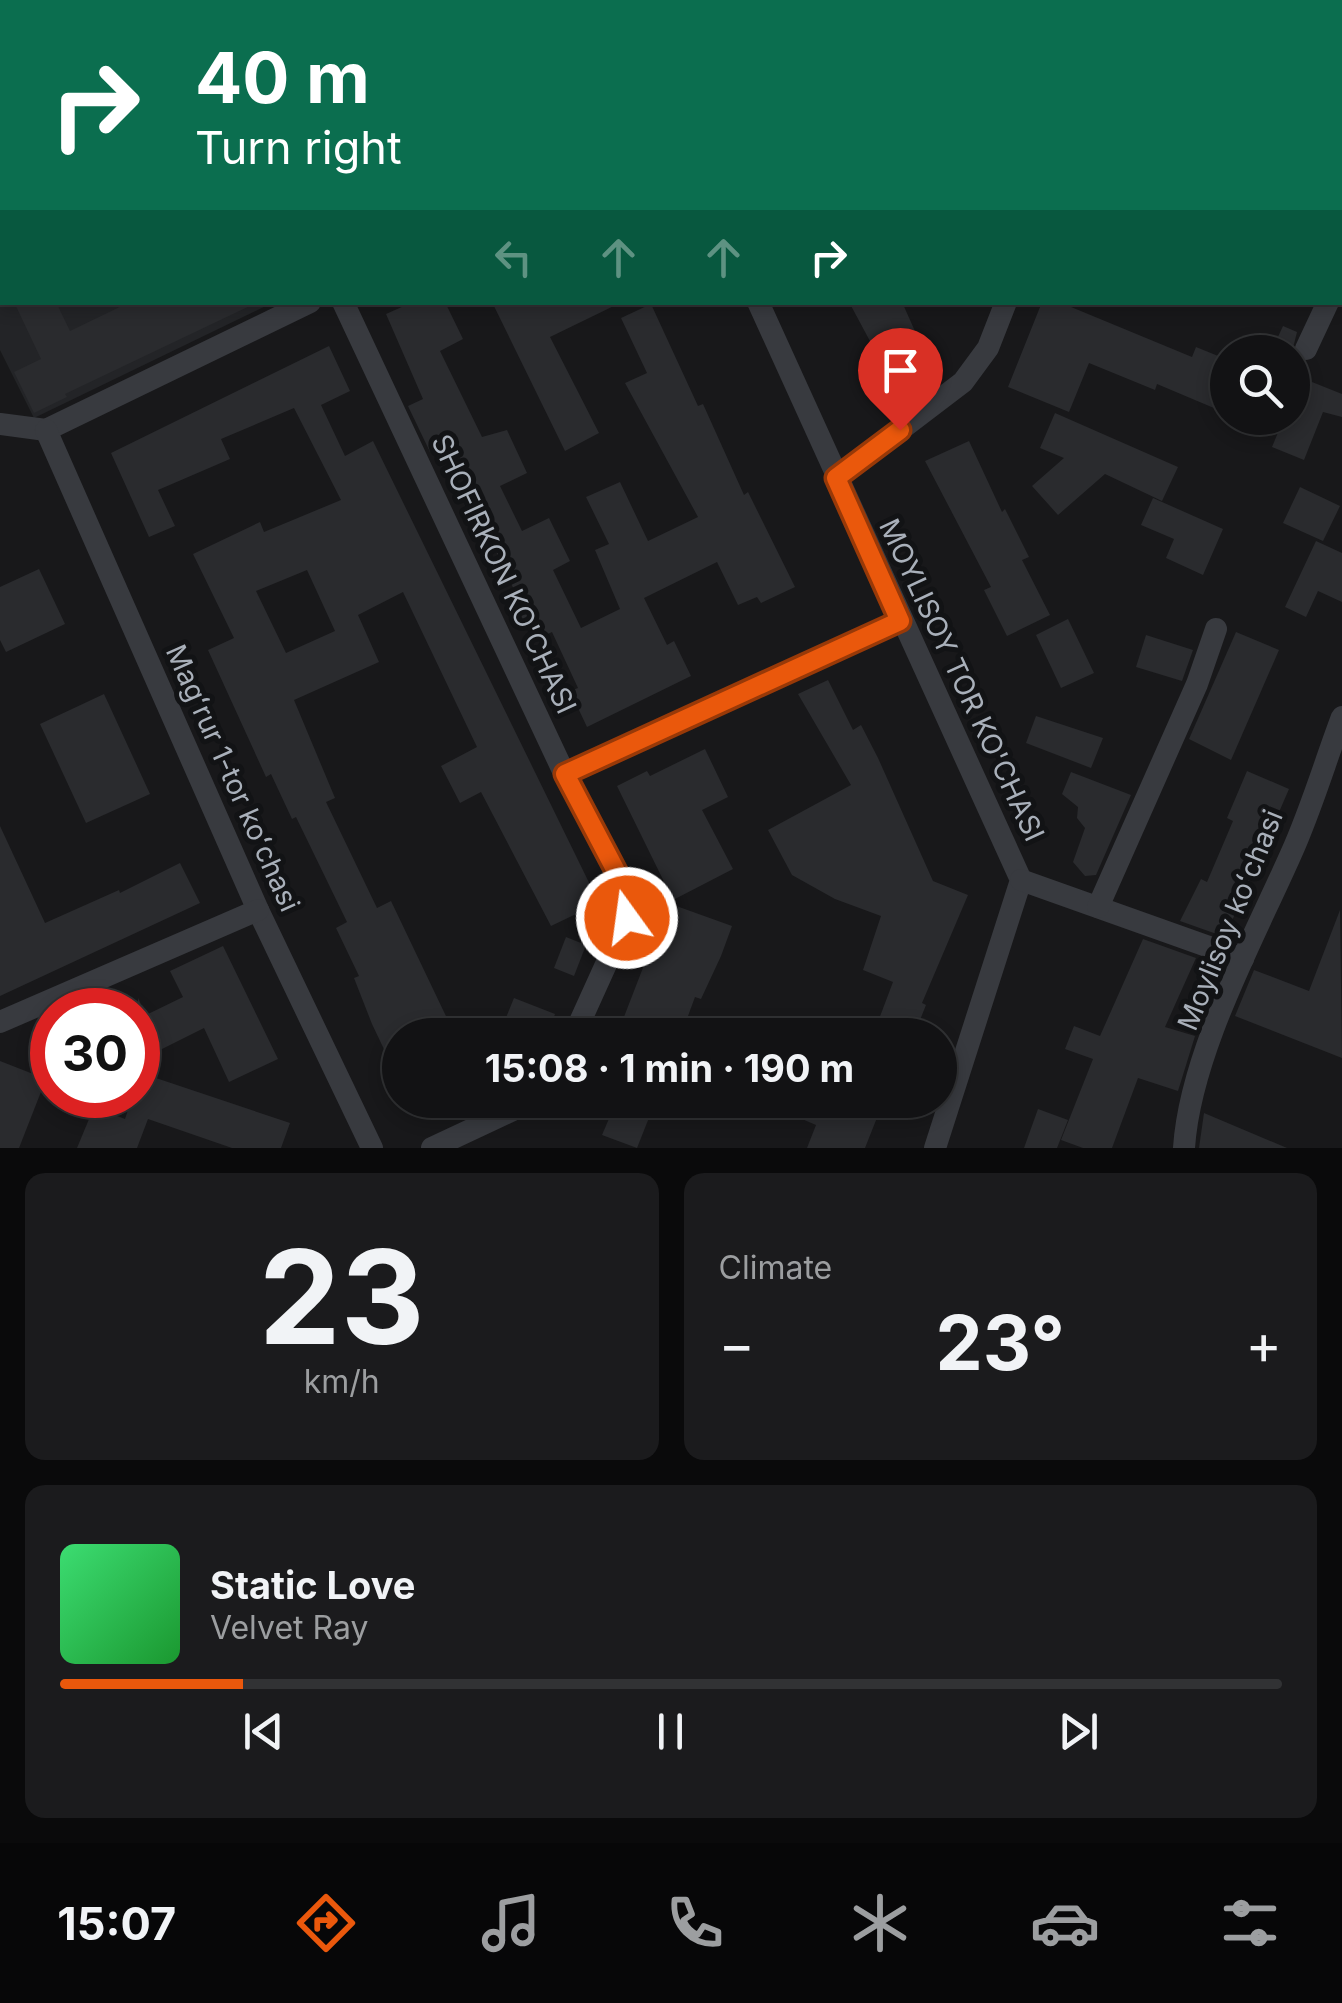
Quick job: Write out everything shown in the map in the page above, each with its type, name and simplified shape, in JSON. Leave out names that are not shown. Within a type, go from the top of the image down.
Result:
[{"type":"street","points":[[0,424],[46,430],[304,305]]},
{"type":"street","name":"SHOFIRKON KO'CHASI","points":[[344,305],[565,774],[626,890],[627,918],[582,1018]]},
{"type":"street","name":"MOYLISOY TOR KO'CHASI","points":[[759,305],[1021,880],[935,1148]]},
{"type":"street","points":[[836,478],[963,382],[988,348],[1005,305]]},
{"type":"street","points":[[1310,340],[1327,305]]},
{"type":"street","name":"Magʻrur 1-tor koʻchasi","points":[[46,430],[258,910],[372,1148]]},
{"type":"street","points":[[565,774],[900,621]]},
{"type":"street","points":[[1098,907],[1197,684],[1216,629]]},
{"type":"street","name":"Moylisoy koʻchasi","points":[[1184,1148],[1187,1109],[1243,959],[1294,848],[1342,717]]},
{"type":"street","points":[[1021,880],[1243,959]]},
{"type":"street","points":[[0,1022],[258,910]]},
{"type":"street","points":[[432,1148],[496,1118]]},
{"type":"shaded area","points":[[0,305],[268,305],[34,418],[0,350]]},
{"type":"building","points":[[15,305],[57,305],[70,331],[124,305],[252,305],[65,394],[67,397],[34,413],[14,372],[41,359]]},
{"type":"building","points":[[406,305],[446,305],[463,339],[440,351],[482,437],[507,430],[527,473],[500,486],[522,531],[549,518],[570,561],[553,570],[581,628],[620,609],[595,550],[609,544],[586,497],[620,482],[648,541],[698,517],[625,383],[647,373],[621,318],[651,305],[698,406],[703,404],[744,495],[748,492],[795,587],[761,603],[757,597],[738,605],[717,562],[644,598],[667,645],[674,641],[691,676],[587,727],[570,691],[578,688],[552,632],[533,641],[512,596],[516,594],[476,509],[483,506],[452,442],[430,452],[408,406],[423,399],[386,314]]},
{"type":"building","points":[[493,305],[616,305],[550,337],[599,433],[565,451]]},
{"type":"building","points":[[851,305],[903,305],[934,374],[888,394],[866,345],[871,343]]},
{"type":"building","points":[[1041,305],[1066,305],[1192,357],[1196,347],[1210,353],[1210,406],[1157,384],[1155,390],[1089,363],[1069,412],[1008,387]]},
{"type":"building","points":[[1283,326],[1297,332],[1296,335],[1279,335]]},
{"type":"building","points":[[329,346],[350,391],[321,405],[345,456],[373,441],[599,903],[551,926],[481,792],[460,803],[441,766],[477,747],[403,592],[358,615],[379,662],[294,700],[335,798],[326,802],[377,908],[391,901],[447,1018],[382,1018],[382,1045],[354,978],[359,976],[336,928],[347,922],[296,817],[292,819],[271,774],[266,777],[208,650],[234,638],[193,554],[260,522],[264,532],[341,500],[294,408],[221,439],[230,459],[158,490],[175,526],[149,537],[111,453]],"holes":[[[307,570],[335,631],[286,653],[256,591]]]},
{"type":"building","points":[[1310,381],[1342,394],[1342,417],[1323,412],[1304,460],[1272,447],[1277,435],[1310,435]]},
{"type":"building","points":[[1055,413],[1178,467],[1162,501],[1105,474],[1058,515],[1032,486],[1064,458],[1040,448]]},
{"type":"building","points":[[969,441],[1002,512],[1005,509],[1029,557],[1022,560],[1050,615],[1007,636],[984,590],[991,587],[925,461]]},
{"type":"building","points":[[1300,487],[1340,506],[1323,541],[1283,523]]},
{"type":"building","points":[[1153,498],[1223,529],[1203,575],[1166,558],[1174,539],[1141,525]]},
{"type":"building","points":[[1316,541],[1342,553],[1342,602],[1318,591],[1306,617],[1285,607]]},
{"type":"building","points":[[39,569],[65,624],[6,652],[0,640],[0,587]]},
{"type":"building","points":[[1068,619],[1094,673],[1061,688],[1036,635]]},
{"type":"building","points":[[1236,632],[1279,650],[1231,760],[1189,739]]},
{"type":"building","points":[[1146,635],[1193,650],[1182,681],[1136,667]]},
{"type":"building","points":[[828,680],[853,730],[861,725],[933,881],[968,895],[922,1003],[926,1005],[921,1018],[879,1018],[893,982],[863,970],[881,916],[835,899],[792,875],[768,830],[851,785],[798,694]]},
{"type":"building","points":[[104,694],[150,794],[86,823],[40,724]]},
{"type":"building","points":[[1036,716],[1103,738],[1091,768],[1026,743]]},
{"type":"building","points":[[705,749],[728,797],[702,810],[733,869],[673,900],[617,786],[647,771],[650,776]]},
{"type":"building","points":[[1247,771],[1289,789],[1225,937],[1180,921],[1201,879],[1207,882],[1233,821],[1227,818]]},
{"type":"building","points":[[1071,772],[1131,795],[1096,875],[1085,876],[1073,862],[1085,828],[1077,818],[1078,807],[1062,794]]},
{"type":"building","points":[[0,826],[45,923],[119,890],[120,893],[180,863],[200,903],[0,996]]},
{"type":"building","points":[[668,903],[732,926],[701,999],[695,997],[687,1018],[624,1018]]},
{"type":"building","points":[[1340,910],[1342,1058],[1235,1016],[1254,970],[1309,991]]},
{"type":"building","points":[[566,937],[586,945],[574,976],[554,968]]},
{"type":"building","points":[[1143,939],[1196,958],[1165,1027],[1195,1036],[1178,1091],[1138,1078],[1112,1148],[1083,1148],[1061,1140],[1093,1059],[1065,1049],[1074,1026],[1100,1036]]},
{"type":"building","points":[[223,946],[278,1059],[229,1082],[204,1028],[160,1050],[160,1008],[183,997],[170,971]]},
{"type":"building","points":[[514,998],[555,1014],[553,1018],[506,1018]]},
{"type":"building","points":[[0,1061],[30,1073],[31,1118],[19,1148],[0,1148]]},
{"type":"building","points":[[160,1079],[290,1123],[281,1148],[232,1148],[148,1119],[137,1148],[77,1148],[89,1118],[160,1118]]},
{"type":"building","points":[[1038,1109],[1068,1120],[1057,1148],[1024,1148]]},
{"type":"building","points":[[1204,1113],[1287,1148],[1199,1148]]},
{"type":"building","points":[[609,1118],[649,1118],[637,1148],[602,1135]]},
{"type":"building","points":[[799,1118],[877,1118],[865,1148],[807,1148],[816,1125]]},
{"type":"route","points":[[627,918],[626,890],[565,774],[900,621],[836,478],[900,430]]}]
